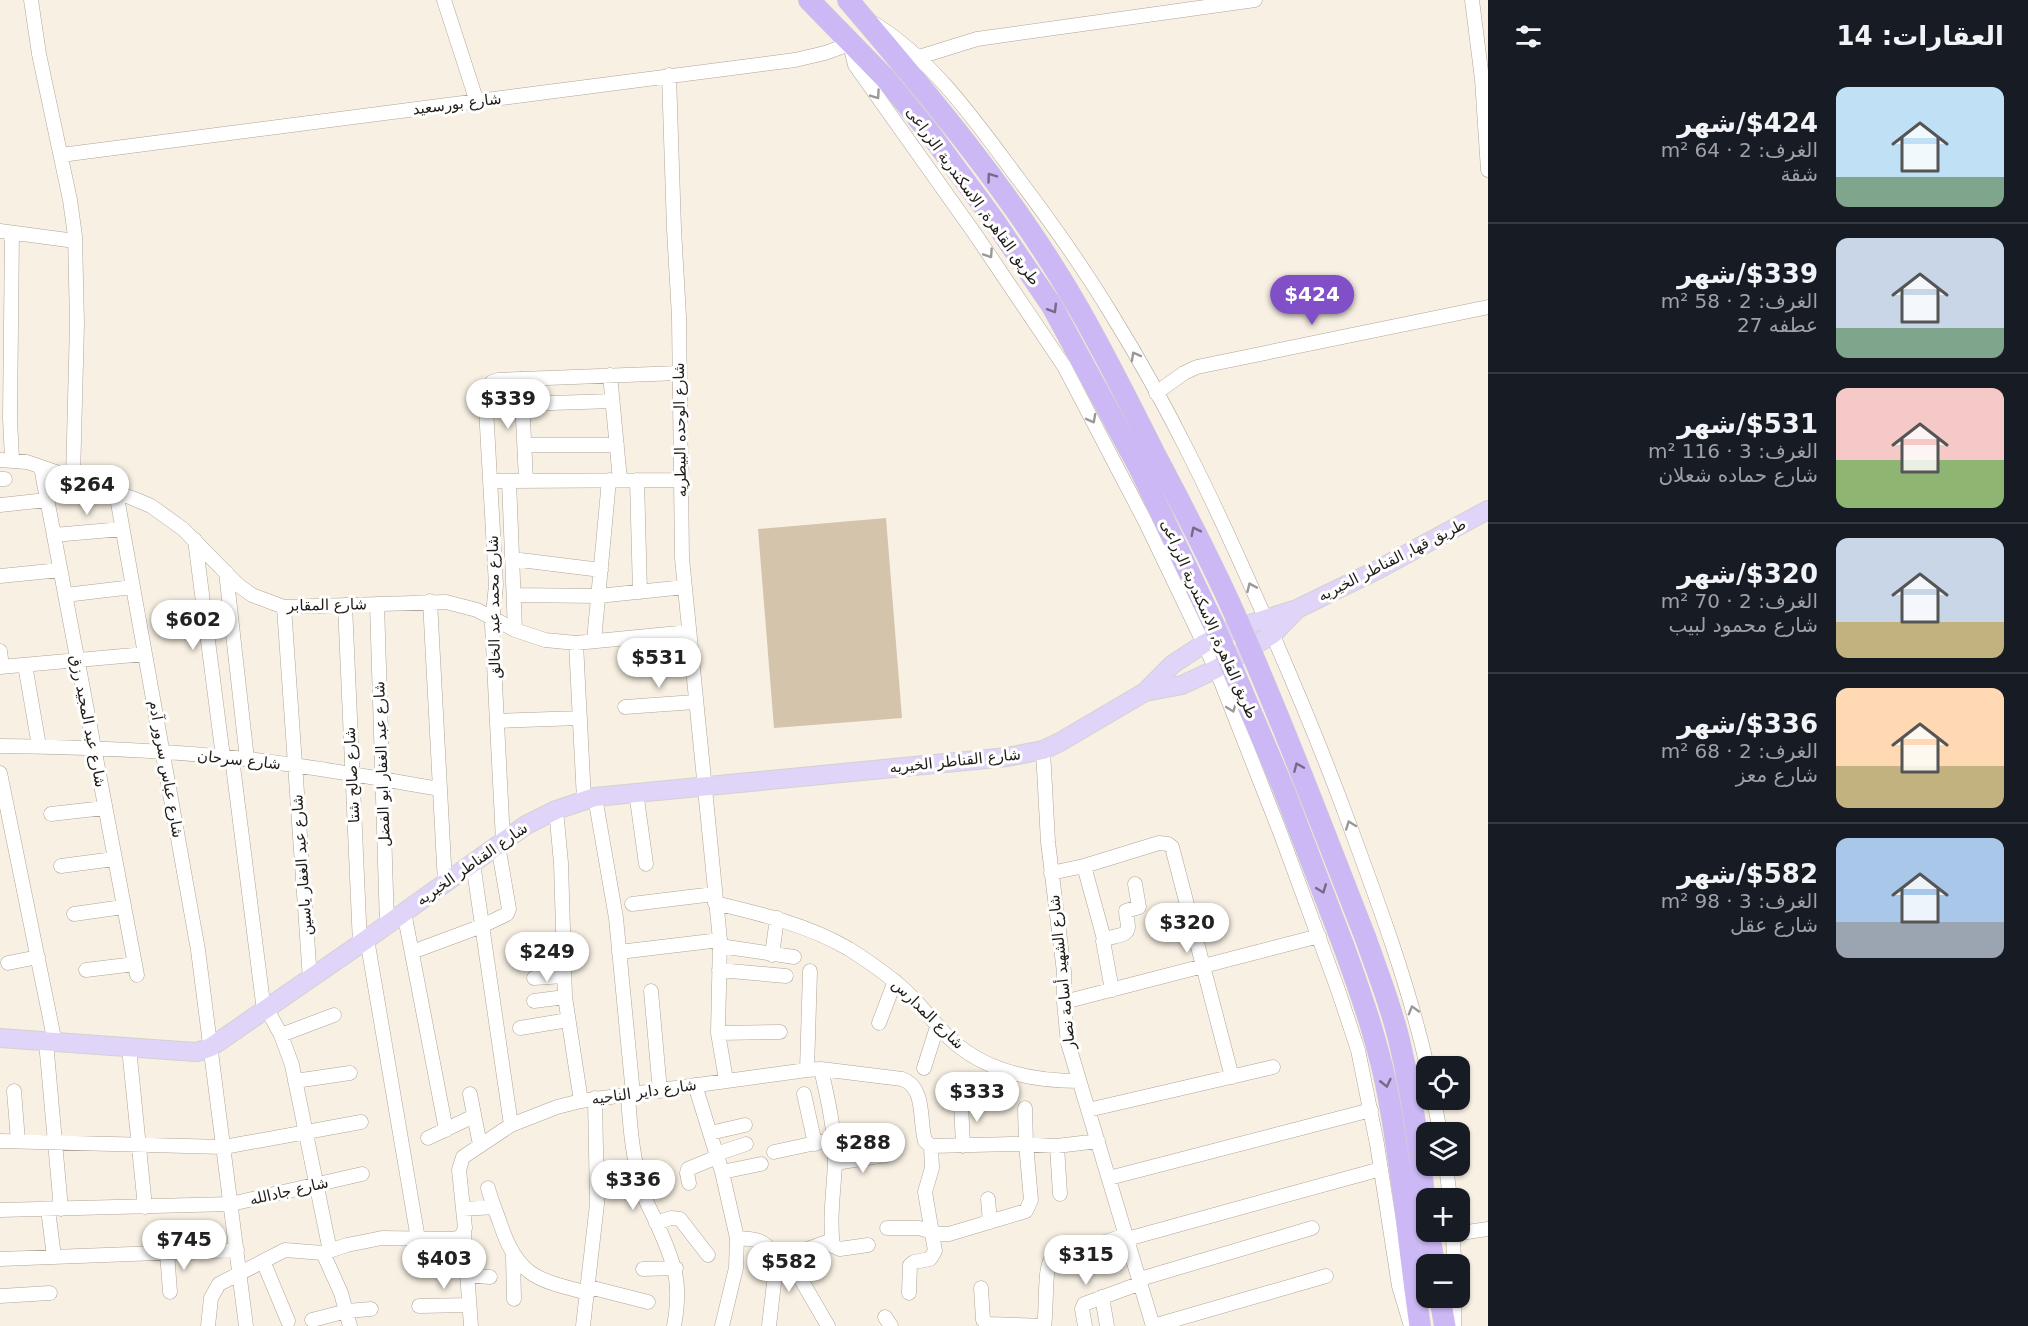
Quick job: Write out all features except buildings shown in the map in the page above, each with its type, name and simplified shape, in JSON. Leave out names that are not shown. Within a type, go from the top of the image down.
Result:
[{"type":"highway","name":"طريق القاهرة, الاسكندرية الزراعى","points":[[810,0],[886,79],[922,123],[993,219],[1052,306],[1150,466],[1203,546],[1236,617],[1366,939],[1400,1042],[1416,1127],[1423,1188]]},
{"type":"highway","name":"طريق القاهرة, الاسكندرية الزراعى","points":[[854,7],[949,119],[1013,207],[1071,296],[1108,362],[1215,627],[1284,790],[1362,997],[1389,1098],[1420,1326]]},
{"type":"highway","points":[[1442,1308],[1445,1326]]},
{"type":"main road","name":"طريق قها, القناطر الخيريه","points":[[1297,609],[1377,570],[1488,510]]},
{"type":"main road","name":"شارع القناطر الخيريه","points":[[1145,692],[1182,685],[1216,669],[1269,627],[1297,609]]},
{"type":"main road","name":"شارع القناطر الخيريه","points":[[0,1038],[196,1052],[211,1047],[266,1010],[526,825],[556,810],[590,798],[636,792],[1016,756],[1043,750],[1109,715],[1145,692],[1173,664],[1204,643],[1234,629],[1269,627]]},
{"type":"street","points":[[31,0],[39,54],[70,200],[75,241],[77,323],[73,478]]},
{"type":"street","points":[[444,0],[477,102]]},
{"type":"street","points":[[919,57],[977,39],[1255,0]]},
{"type":"street","points":[[1472,0],[1482,79],[1488,170]]},
{"type":"street","points":[[854,7],[919,57],[985,133],[1066,244],[1114,317],[1156,393],[1231,541],[1325,759],[1404,980],[1423,1056]]},
{"type":"street","points":[[850,44],[855,65],[975,234],[1064,366],[1146,523],[1216,669],[1319,936],[1358,1050],[1371,1110],[1399,1286],[1411,1326]]},
{"type":"street","name":"شارع بورسعيد","points":[[61,154],[795,60],[850,44]]},
{"type":"street","name":"شارع الوحده البيطريه","points":[[669,75],[679,317],[682,558],[720,943],[717,1034],[726,1080]]},
{"type":"street","points":[[6,460],[12,442],[6,232],[75,241]]},
{"type":"street","points":[[1156,393],[1184,373],[1197,367],[1488,307]]},
{"type":"street","points":[[526,480],[521,379],[679,373]]},
{"type":"street","points":[[594,641],[617,445],[610,375]]},
{"type":"street","name":"شارع محمد عبد الخالق","points":[[482,926],[505,916],[509,909],[501,843],[492,616],[496,585],[484,398],[488,386],[498,380],[521,379]]},
{"type":"street","points":[[522,404],[612,402]]},
{"type":"street","points":[[0,433],[12,442]]},
{"type":"street","points":[[525,445],[617,445]]},
{"type":"street","name":"شارع المقابر","points":[[6,460],[41,467],[151,506],[195,540],[238,585],[252,595],[284,607],[430,602],[462,604],[492,616],[515,630],[545,640],[576,643],[689,632]]},
{"type":"street","name":"شارع عبد المجيد رزق","points":[[41,467],[136,969],[86,970]]},
{"type":"street","points":[[637,480],[640,592]]},
{"type":"street","points":[[490,481],[681,480]]},
{"type":"street","points":[[509,481],[515,630]]},
{"type":"street","name":"شارع عباس سرور آدم","points":[[116,492],[198,950],[246,1326]]},
{"type":"street","points":[[0,505],[48,500]]},
{"type":"street","points":[[54,535],[122,529]]},
{"type":"street","points":[[195,540],[266,1010],[281,1035],[295,1081],[327,1252],[350,1326]]},
{"type":"street","points":[[512,559],[601,570]]},
{"type":"street","points":[[0,576],[60,570]]},
{"type":"street","points":[[226,572],[247,759]]},
{"type":"street","points":[[65,595],[133,587]]},
{"type":"street","points":[[514,595],[598,596],[685,587]]},
{"type":"street","points":[[430,602],[444,883]]},
{"type":"street","name":"شارع عبد الغفار ابو الفضل","points":[[377,604],[387,925]]},
{"type":"street","name":"شارع صالح شتا","points":[[345,605],[352,774],[364,942],[417,1239]]},
{"type":"street","name":"شارع عبد الغفار ياسين","points":[[284,607],[310,979]]},
{"type":"street","points":[[576,643],[580,718],[590,798],[616,918],[637,1173],[645,1198],[676,1268],[678,1291],[674,1326]]},
{"type":"street","points":[[0,651],[1,667],[146,654]]},
{"type":"street","points":[[25,665],[39,746]]},
{"type":"street","points":[[625,708],[695,702]]},
{"type":"street","points":[[497,721],[580,718]]},
{"type":"street","name":"شارع سرحان","points":[[0,746],[94,748],[247,759],[440,789]]},
{"type":"street","name":"شارع الشهيد أسامة نصار","points":[[1043,750],[1045,812],[1064,972],[1068,1042],[1153,1326]]},
{"type":"street","points":[[0,773],[38,957],[51,1042],[55,1143],[54,1257]]},
{"type":"street","points":[[636,792],[646,864]]},
{"type":"street","points":[[51,814],[104,808]]},
{"type":"street","points":[[556,810],[561,862],[565,997],[581,1101]]},
{"type":"street","points":[[1051,873],[1084,866],[1160,843],[1168,844],[1174,851],[1232,1077]]},
{"type":"street","points":[[61,866],[114,859]]},
{"type":"street","points":[[473,863],[511,1125]]},
{"type":"street","points":[[1084,866],[1104,939],[1112,990]]},
{"type":"street","points":[[1104,939],[1127,932],[1126,911],[1139,907],[1135,884]]},
{"type":"street","points":[[633,904],[715,898]]},
{"type":"street","name":"شارع المدارس","points":[[715,898],[817,933],[849,949],[895,981],[925,1010],[937,1027],[978,1059],[1002,1070],[1027,1077],[1053,1081],[1079,1081]]},
{"type":"street","points":[[74,914],[123,907]]},
{"type":"street","points":[[404,912],[446,1130]]},
{"type":"street","points":[[772,955],[777,918]]},
{"type":"street","points":[[412,952],[482,926]]},
{"type":"street","points":[[1064,1002],[1319,936]]},
{"type":"street","points":[[619,952],[720,943],[772,955],[794,957]]},
{"type":"street","points":[[8,963],[38,957]]},
{"type":"street","points":[[719,970],[786,976]]},
{"type":"street","points":[[810,971],[814,1070],[831,1116],[834,1139],[833,1246],[838,1249],[868,1245]]},
{"type":"street","points":[[534,978],[564,976]]},
{"type":"street","points":[[879,1023],[895,981]]},
{"type":"street","points":[[651,991],[660,1091]]},
{"type":"street","points":[[534,1001],[565,997]]},
{"type":"street","points":[[281,1035],[334,1015]]},
{"type":"street","points":[[520,1028],[568,1020]]},
{"type":"street","points":[[924,1068],[937,1027]]},
{"type":"street","points":[[717,1034],[780,1032]]},
{"type":"street","points":[[129,1048],[145,1207]]},
{"type":"street","points":[[1088,1110],[1273,1067]]},
{"type":"street","name":"شارع داير الناحيه","points":[[471,1326],[460,1166],[464,1157],[511,1125],[557,1107],[595,1098],[814,1070],[902,1079],[913,1084],[918,1095],[923,1137],[931,1146]]},
{"type":"street","points":[[295,1081],[350,1073]]},
{"type":"street","points":[[695,1085],[722,1172],[737,1238],[736,1268],[722,1326]]},
{"type":"street","points":[[14,1091],[18,1142]]},
{"type":"street","points":[[470,1094],[480,1145]]},
{"type":"street","points":[[804,1094],[815,1144]]},
{"type":"street","points":[[583,1326],[597,1204],[595,1098]]},
{"type":"street","points":[[961,1102],[963,1146]]},
{"type":"street","points":[[886,1228],[919,1228],[932,1233],[949,1234],[1026,1211],[1030,1204],[1025,1108]]},
{"type":"street","points":[[1109,1178],[1371,1110]]},
{"type":"street","points":[[428,1138],[474,1116]]},
{"type":"street","points":[[0,1141],[224,1147],[361,1122]]},
{"type":"street","points":[[710,1133],[745,1125]]},
{"type":"street","points":[[774,1152],[834,1139]]},
{"type":"street","points":[[909,1293],[910,1265],[930,1259],[934,1254],[925,1192],[932,1168],[931,1146],[1026,1144],[1058,1146],[1098,1141]]},
{"type":"street","points":[[689,1183],[688,1168],[746,1144]]},
{"type":"street","points":[[1058,1146],[1060,1194]]},
{"type":"street","points":[[835,1163],[886,1155]]},
{"type":"street","points":[[722,1172],[761,1164]]},
{"type":"street","points":[[981,1288],[983,1320],[988,1324],[1044,1326],[1047,1309],[1046,1267],[1051,1260],[1127,1237],[1381,1169]]},
{"type":"street","name":"شارع جادالله","points":[[0,1210],[231,1204],[362,1174]]},
{"type":"street","points":[[488,1188],[513,1256],[514,1299]]},
{"type":"street","points":[[988,1199],[990,1222]]},
{"type":"street","points":[[463,1209],[494,1207]]},
{"type":"street","points":[[656,1223],[675,1218],[680,1220],[708,1255]]},
{"type":"street","points":[[1085,1326],[1083,1307],[1086,1303],[1140,1281],[1312,1228]]},
{"type":"street","points":[[1470,1231],[1488,1229]]},
{"type":"street","points":[[200,1326],[208,1326],[211,1298],[219,1284],[285,1250],[327,1252],[373,1240],[457,1239],[464,1232]]},
{"type":"street","points":[[737,1238],[760,1241],[783,1257],[828,1326]]},
{"type":"street","points":[[783,1257],[832,1240]]},
{"type":"street","points":[[0,1259],[237,1250]]},
{"type":"street","points":[[167,1252],[170,1292]]},
{"type":"street","points":[[513,1256],[522,1266],[539,1278],[648,1302]]},
{"type":"street","points":[[769,1326],[783,1257]]},
{"type":"street","points":[[263,1261],[288,1321]]},
{"type":"street","points":[[643,1269],[676,1268]]},
{"type":"street","points":[[467,1275],[490,1276]]},
{"type":"street","points":[[1153,1326],[1326,1275]]},
{"type":"street","points":[[0,1296],[50,1293]]},
{"type":"street","points":[[1102,1297],[1107,1326]]},
{"type":"street","points":[[420,1306],[469,1305]]},
{"type":"street","points":[[1454,1308],[1454,1326]]},
{"type":"street","points":[[312,1320],[347,1311],[371,1309]]},
{"type":"shaded area","points":[[886,518],[902,718],[774,728],[758,529]]}]
